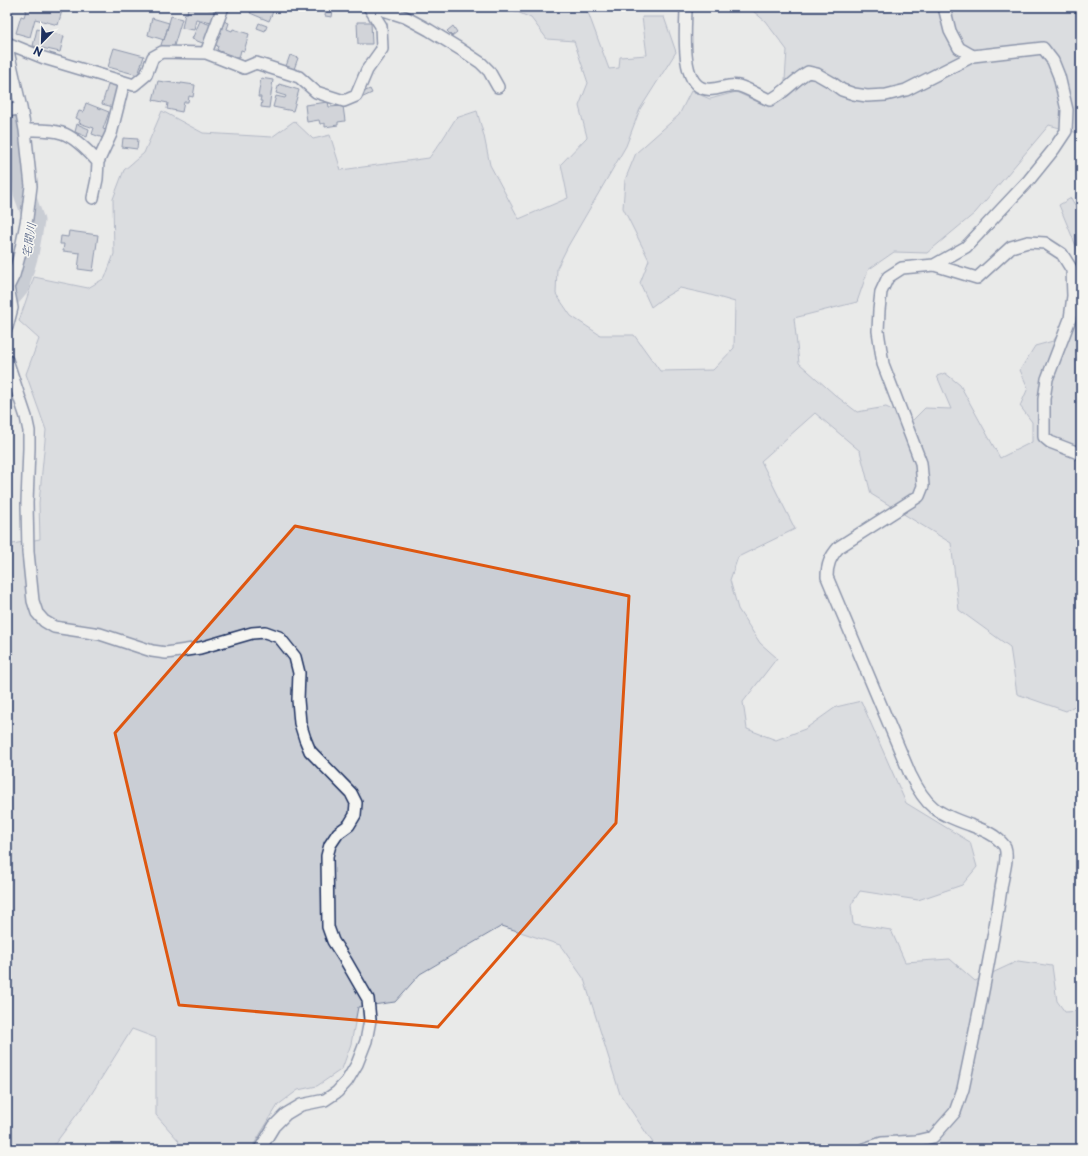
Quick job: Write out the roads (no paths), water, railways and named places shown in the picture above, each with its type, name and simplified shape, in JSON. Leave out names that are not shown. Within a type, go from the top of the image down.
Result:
[{"type":"street","points":[[206,53],[223,7]]},
{"type":"street","points":[[7,44],[44,58],[134,85],[146,75],[153,57],[162,52],[206,53],[244,68],[256,63],[299,77],[316,92],[344,101],[356,96],[367,70],[382,49],[381,26],[369,7]]},
{"type":"street","points":[[374,7],[405,17],[482,63],[489,71],[498,87]]},
{"type":"street","points":[[686,7],[686,60],[692,78],[697,84],[702,88],[711,89],[738,86],[770,100],[780,95],[801,76],[808,72],[817,74],[842,90],[854,94],[867,96],[886,95],[906,90],[973,56],[1043,48],[1053,61],[1059,76],[1067,110],[1066,131],[1054,149],[1029,180],[966,247],[934,265]]},
{"type":"street","points":[[944,7],[950,31],[959,48],[973,56]]},
{"type":"street","points":[[7,47],[25,130],[31,186],[27,218],[20,253],[14,275],[7,287],[12,308],[7,327]]},
{"type":"street","points":[[93,198],[97,179],[98,162],[110,134],[124,82]]},
{"type":"street","points":[[7,111],[21,108]]},
{"type":"street","points":[[25,130],[45,130],[63,133],[82,146],[98,162]]},
{"type":"street","points":[[864,1149],[882,1143],[916,1141],[933,1137],[955,1112],[963,1089],[994,940],[1006,861],[1005,847],[998,839],[983,830],[938,812],[919,793],[827,577],[827,567],[832,555],[839,547],[919,496],[923,486],[921,463],[883,364],[878,331],[878,310],[881,292],[888,277],[902,268],[934,265],[977,278],[1011,248],[1028,242],[1046,243],[1062,254],[1072,270],[1073,296],[1070,320],[1047,379],[1044,399],[1044,437],[1050,442],[1081,454]]},
{"type":"street","points":[[7,360],[26,417],[29,431],[30,448],[27,503],[28,552],[33,601],[37,613],[44,621],[54,627],[100,634],[152,651],[166,653],[200,648],[252,633],[265,632],[280,637],[291,652],[299,673],[298,700],[300,723],[307,745],[319,761],[351,793],[356,803],[355,815],[349,825],[338,834],[330,845],[327,856],[328,927],[333,941],[368,999],[370,1020],[366,1041],[357,1064],[337,1092],[325,1100],[301,1105],[286,1114],[274,1126],[260,1149]]},
{"type":"waterway","name":"宅間川","points":[[7,81],[15,110],[24,193],[34,221],[28,254],[18,288],[7,301]]}]
